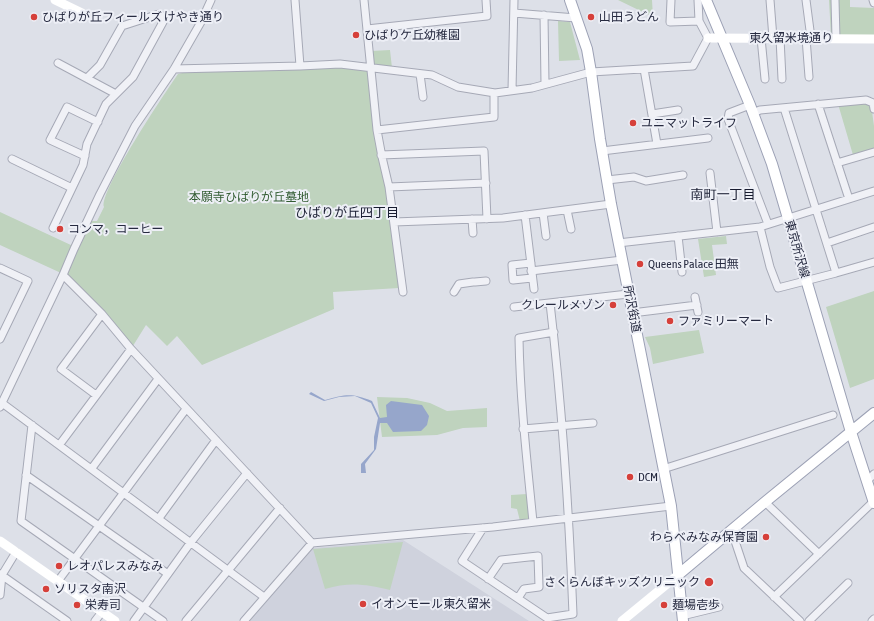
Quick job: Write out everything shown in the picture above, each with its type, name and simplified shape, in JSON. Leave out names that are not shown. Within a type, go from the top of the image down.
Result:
[{"type":"main road","name":"所沢街道","points":[[570,0],[587,49],[602,151],[618,243],[671,506],[683,618]]},
{"type":"main road","name":"東京所沢線","points":[[706,0],[752,109],[772,164],[850,432],[871,478],[874,502]]},
{"type":"main road","points":[[678,575],[728,532],[874,413]]},
{"type":"street","points":[[55,0],[82,13]]},
{"type":"street","points":[[211,0],[201,22],[174,69],[135,126],[74,249],[1,405],[60,444],[264,597]]},
{"type":"street","points":[[295,0],[300,66]]},
{"type":"street","points":[[364,0],[377,130],[381,155],[389,187],[403,292]]},
{"type":"street","points":[[367,29],[487,16],[486,0]]},
{"type":"street","points":[[512,90],[514,0]]},
{"type":"street","points":[[671,0],[670,22],[699,21]]},
{"type":"street","points":[[174,69],[340,64],[432,75],[458,87],[494,93],[532,88],[591,72],[693,66],[708,38],[699,21],[698,0]]},
{"type":"street","points":[[770,0],[782,79]]},
{"type":"street","points":[[806,0],[809,78]]},
{"type":"street","points":[[835,0],[836,38]]},
{"type":"street","points":[[873,0],[874,4]]},
{"type":"street","points":[[514,13],[576,18]]},
{"type":"street","points":[[53,228],[83,165],[87,144],[106,104],[133,78],[162,22],[162,16],[159,14],[122,26],[100,65],[87,78]]},
{"type":"street","points":[[544,15],[545,84]]},
{"type":"street","name":"東久留米境通り","points":[[708,38],[874,39]]},
{"type":"street","points":[[761,38],[765,79]]},
{"type":"street","points":[[58,63],[116,94]]},
{"type":"street","points":[[644,69],[657,144]]},
{"type":"street","points":[[420,74],[423,97]]},
{"type":"street","points":[[377,130],[494,117],[494,93]]},
{"type":"street","points":[[768,224],[728,118],[729,113],[752,109],[760,110],[866,100],[873,103],[874,109]]},
{"type":"street","points":[[818,104],[849,199]]},
{"type":"street","points":[[85,156],[50,140],[67,107],[98,122]]},
{"type":"street","points":[[784,108],[836,273]]},
{"type":"street","points":[[652,114],[678,110]]},
{"type":"street","points":[[602,151],[708,138]]},
{"type":"street","points":[[381,155],[484,151],[487,219]]},
{"type":"street","points":[[837,163],[874,152]]},
{"type":"street","points":[[12,159],[72,188]]},
{"type":"street","points":[[710,172],[717,232]]},
{"type":"street","points":[[607,180],[634,177],[646,181],[673,180],[683,175]]},
{"type":"street","points":[[389,187],[486,183]]},
{"type":"street","points":[[618,243],[760,227],[874,191]]},
{"type":"street","points":[[394,222],[487,219],[525,216],[611,204]]},
{"type":"street","points":[[567,210],[571,229]]},
{"type":"street","points":[[543,213],[546,236]]},
{"type":"street","points":[[525,216],[534,289]]},
{"type":"street","points":[[472,219],[473,233]]},
{"type":"street","points":[[760,227],[770,267],[778,288],[874,262]]},
{"type":"street","points":[[827,243],[874,227]]},
{"type":"street","points":[[678,236],[682,272]]},
{"type":"street","points":[[531,271],[551,272],[622,260]]},
{"type":"street","points":[[0,268],[28,281],[0,339]]},
{"type":"street","points":[[63,275],[102,314],[158,379],[312,543]]},
{"type":"street","points":[[454,292],[459,284],[486,281]]},
{"type":"street","points":[[514,307],[628,294]]},
{"type":"street","points":[[484,528],[462,561],[518,598],[546,619],[573,614],[570,518],[563,426],[550,303]]},
{"type":"street","points":[[632,313],[697,305]]},
{"type":"street","points":[[96,395],[61,369],[102,314]]},
{"type":"street","points":[[534,522],[523,429],[520,382],[520,338],[554,332]]},
{"type":"street","points":[[60,444],[131,349]]},
{"type":"street","points":[[92,468],[158,379]]},
{"type":"street","points":[[58,582],[186,408]]},
{"type":"street","points":[[663,469],[834,415]]},
{"type":"street","points":[[523,429],[593,423]]},
{"type":"street","points":[[32,425],[20,521],[163,621]]},
{"type":"street","points":[[159,518],[216,440]]},
{"type":"street","points":[[134,621],[192,542],[247,473]]},
{"type":"street","points":[[26,475],[168,574]]},
{"type":"street","points":[[765,502],[820,554]]},
{"type":"street","points":[[774,597],[874,502]]},
{"type":"street","points":[[244,621],[312,543],[484,528],[671,506]]},
{"type":"street","points":[[186,621],[280,508]]},
{"type":"street","points":[[728,532],[734,538],[744,568],[797,620]]},
{"type":"street","points":[[0,541],[115,621]]},
{"type":"street","points":[[0,596],[1,575],[16,552]]},
{"type":"street","points":[[488,579],[501,560],[538,556],[539,587],[524,589],[518,598]]},
{"type":"street","points":[[1,575],[67,621]]},
{"type":"street","points":[[622,621],[678,575]]},
{"type":"street","points":[[809,621],[848,583]]},
{"type":"street","points":[[683,618],[719,608]]},
{"type":"street","points":[[94,621],[102,612]]},
{"type":"shaded area","points":[[403,540],[529,621],[249,621],[313,548]]},
{"type":"green space","points":[[618,0],[652,0],[653,17]]},
{"type":"green space","points":[[829,0],[850,0],[850,7],[874,8],[874,36],[831,36]]},
{"type":"green space","points":[[558,21],[570,22],[580,60],[559,61]]},
{"type":"green space","points":[[390,50],[392,68],[373,66],[371,51]]},
{"type":"green space","name":"本願寺ひばりが丘墓地","points":[[326,66],[369,69],[388,194],[399,288],[333,292],[334,309],[202,365],[177,336],[167,346],[146,325],[131,349],[63,275],[91,221],[97,221],[104,207],[105,197],[112,182],[134,142],[178,74],[191,71]]},
{"type":"green space","points":[[865,102],[871,104],[874,126],[874,149],[853,155],[838,104]]},
{"type":"green space","points":[[0,212],[73,246],[61,273],[0,245]]},
{"type":"green space","points":[[726,236],[727,244],[712,245],[716,275],[704,277],[698,239]]},
{"type":"green space","points":[[874,291],[874,379],[850,388],[826,307]]},
{"type":"green space","points":[[699,330],[704,353],[653,364],[650,348],[645,337]]},
{"type":"green space","points":[[377,397],[407,398],[430,403],[447,411],[487,408],[487,427],[463,428],[437,435],[382,437]]},
{"type":"green space","points":[[527,494],[530,520],[520,521],[517,509],[511,508],[511,495]]},
{"type":"green space","points":[[403,542],[390,590],[373,586],[357,585],[342,585],[325,589],[313,549]]},
{"type":"water","points":[[311,392],[325,400],[338,396],[354,396],[339,397],[324,401],[309,394]]},
{"type":"water","points":[[356,396],[372,401],[380,418],[387,417],[386,405],[391,401],[422,405],[429,416],[427,425],[421,431],[393,432],[387,423],[380,423],[376,449],[365,464],[366,473],[361,473],[361,464],[374,450],[374,437],[378,418],[371,403]]},
{"type":"place","name":"ひばりが丘フィールズ けやき通り","points":[[34,17]]},
{"type":"place","name":"山田うどん","points":[[591,17]]},
{"type":"place","name":"ひばりケ丘幼稚園","points":[[356,35]]},
{"type":"place","name":"ユニマットライフ","points":[[633,123]]},
{"type":"place","name":"コンマ，コーヒー","points":[[60,229]]},
{"type":"place","name":"Queens Palace 田無","points":[[640,264]]},
{"type":"place","name":"クレールメゾン","points":[[613,305]]},
{"type":"place","name":"ファミリーマート","points":[[670,321]]},
{"type":"place","name":"DCM","points":[[630,477]]},
{"type":"place","name":"わらべみなみ保育園","points":[[766,537]]},
{"type":"place","name":"レオパレスみなみ","points":[[59,566]]},
{"type":"place","name":"さくらんぼキッズクリニック","points":[[709,582]]},
{"type":"place","name":"ソリスタ南沢","points":[[46,589]]},
{"type":"place","name":"イオンモール東久留米","points":[[363,604]]},
{"type":"place","name":"栄寿司","points":[[77,605]]},
{"type":"place","name":"麺場壱歩","points":[[664,605]]},
{"type":"district","name":"南町一丁目","points":[[723,195]]},
{"type":"district","name":"ひばりが丘四丁目","points":[[347,213]]}]
